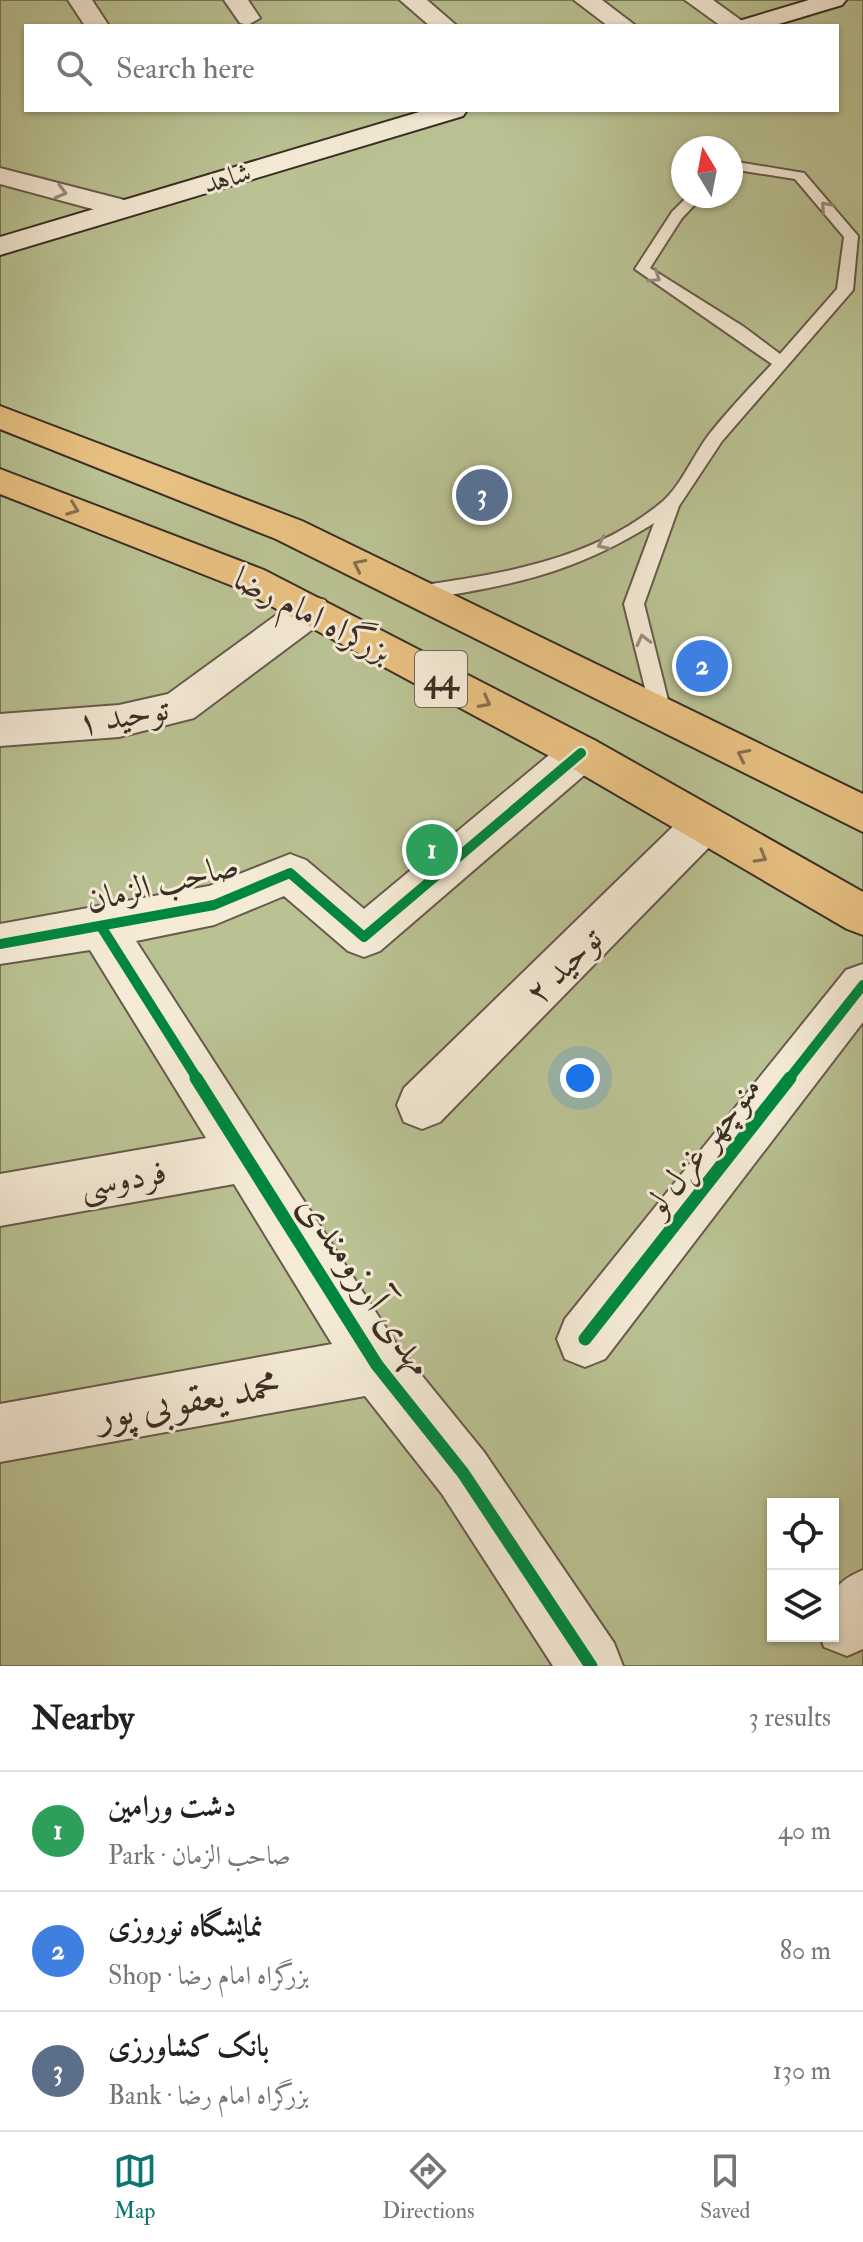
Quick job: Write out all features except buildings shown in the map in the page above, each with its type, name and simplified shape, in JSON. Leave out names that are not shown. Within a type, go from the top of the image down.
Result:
[{"type":"highway","name":"بزرگراه امام رضا","points":[[0,417],[289,530],[863,814]]},
{"type":"highway","name":"بزرگراه امام رضا","points":[[0,481],[251,579],[581,753],[863,915]]},
{"type":"street","points":[[80,0],[96,24]]},
{"type":"street","points":[[412,0],[442,24]]},
{"type":"street","points":[[586,0],[621,24]]},
{"type":"street","points":[[697,0],[734,24]]},
{"type":"street","points":[[754,24],[834,0]]},
{"type":"street","name":"شاهد","points":[[0,246],[447,112]]},
{"type":"street","points":[[0,176],[122,208]]},
{"type":"street","name":"توحید ۱","points":[[0,730],[119,721],[180,707],[311,610]]},
{"type":"street","name":"صاحب الزمان","points":[[0,944],[102,928],[214,905],[290,873],[364,937],[581,753]]},
{"type":"street","name":"توحید ۲","points":[[422,1105],[704,824]]},
{"type":"street","name":"مهدی آرزومندی","points":[[102,928],[377,1365],[463,1473],[591,1666]]},
{"type":"street","name":"منوچهر غزل لو","points":[[585,1339],[863,985]]},
{"type":"street","name":"فردوسی","points":[[0,1200],[245,1157]]},
{"type":"street","name":"محمد یعقوبی پور","points":[[0,1433],[377,1365]]},
{"type":"lane","points":[[662,716],[634,604],[670,505],[716,437],[845,290],[851,236],[799,176],[743,167]]},
{"type":"lane","points":[[684,208],[642,269],[738,330],[781,363]]},
{"type":"lane","points":[[417,593],[507,579],[557,565],[620,536],[670,505]]},
{"type":"green space","points":[[0,0],[863,0],[863,1666],[0,1666]]},
{"type":"cycle path","points":[[0,944],[102,928],[214,905],[290,873],[364,937],[581,753]]},
{"type":"cycle path","points":[[102,928],[377,1365],[463,1473],[591,1666]]},
{"type":"cycle path","points":[[585,1339],[863,985]]},
{"type":"place","name":"بانک کشاورزی","points":[[482,495]]},
{"type":"place","name":"نمایشگاه نوروزی","points":[[702,666]]},
{"type":"place","name":"دشت ورامین","points":[[432,850]]}]
